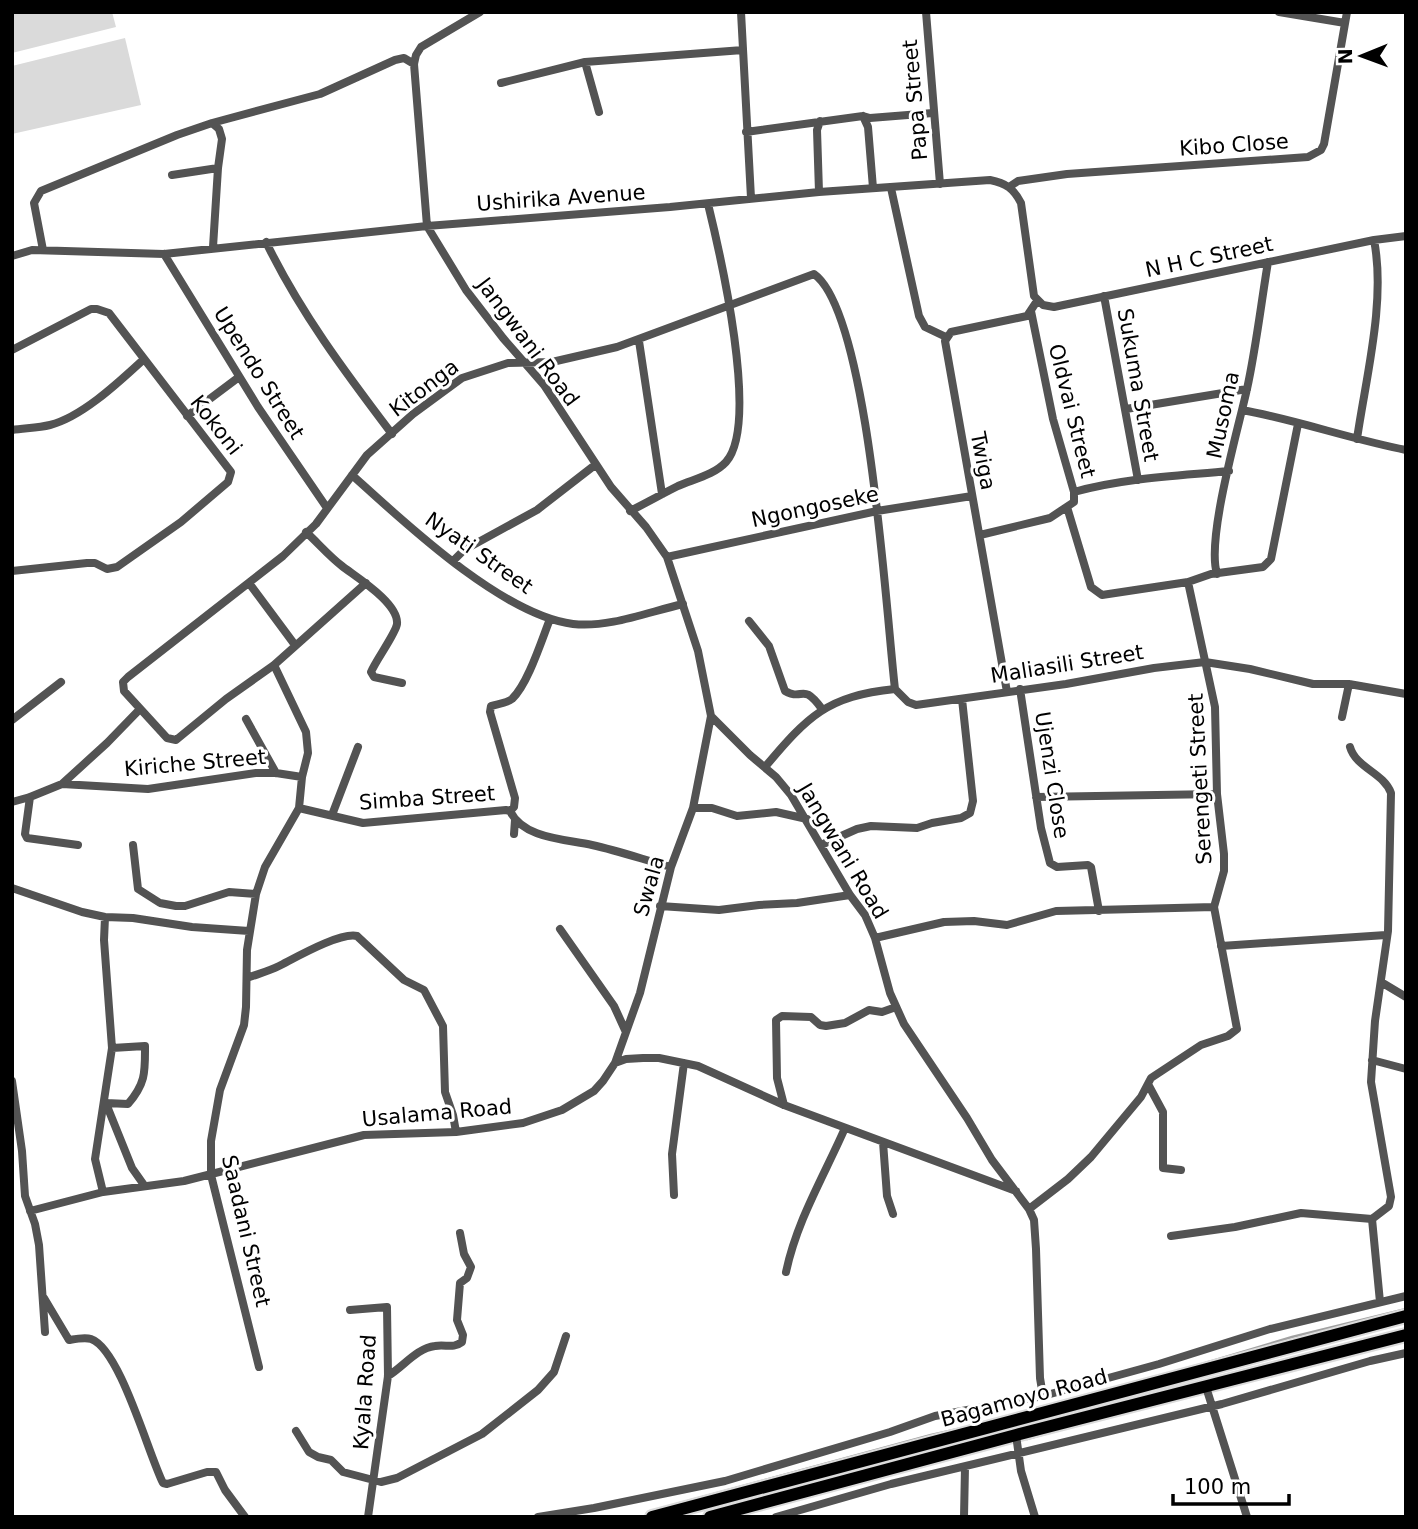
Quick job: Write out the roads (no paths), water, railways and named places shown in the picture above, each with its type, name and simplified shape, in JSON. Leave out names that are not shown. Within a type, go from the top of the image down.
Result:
[{"type":"highway","name":"Bagamoyo Road","points":[[652,1517],[1406,1316]]},
{"type":"highway","name":"Bagamoyo Road","points":[[710,1517],[1406,1335]]},
{"type":"street","points":[[428,226],[414,64],[416,55],[421,47],[480,12]]},
{"type":"street","points":[[741,12],[751,198]]},
{"type":"street","name":"Papa Street","points":[[926,12],[940,184]]},
{"type":"street","points":[[1279,12],[1345,23]]},
{"type":"street","name":"Kibo Close","points":[[1009,187],[1018,181],[1067,174],[1315,155],[1324,144],[1347,12]]},
{"type":"street","points":[[501,83],[585,62],[743,50]]},
{"type":"street","points":[[43,250],[34,203],[41,191],[177,135],[245,113],[309,98],[400,58],[414,64]]},
{"type":"street","points":[[585,62],[599,112]]},
{"type":"street","points":[[746,132],[863,116],[933,113]]},
{"type":"street","points":[[863,116],[868,127],[873,188]]},
{"type":"street","points":[[819,192],[817,130],[820,121]]},
{"type":"street","points":[[212,123],[219,129],[222,139],[213,247]]},
{"type":"street","points":[[172,176],[218,168]]},
{"type":"street","name":"Ushirika Avenue","points":[[12,256],[32,250],[164,254],[428,226],[708,204],[819,192],[990,180],[1009,187]]},
{"type":"street","points":[[891,188],[919,316],[925,327],[946,337],[955,331],[1027,316],[1037,302],[1031,286],[1021,203],[1009,187]]},
{"type":"street","points":[[631,511],[715,471],[733,452],[739,424],[737,363],[729,304],[708,204]]},
{"type":"street","name":"Jangwani Road","points":[[428,226],[466,290],[544,385],[595,465],[667,556],[698,652],[711,716],[792,794],[850,895],[865,915],[875,938],[890,993],[904,1024],[992,1160],[1029,1209],[1034,1220],[1042,1396]]},
{"type":"street","name":"N H C Street","points":[[1037,302],[1042,306],[1054,307],[1374,240],[1406,236]]},
{"type":"street","points":[[1357,439],[1377,303],[1379,265],[1374,240]]},
{"type":"street","points":[[266,242],[309,321],[392,434]]},
{"type":"street","name":"Upendo Street","points":[[164,254],[239,377],[327,508]]},
{"type":"street","name":"Musoma","points":[[1217,574],[1213,561],[1214,551],[1247,389],[1268,262]]},
{"type":"street","name":"Kitonga","points":[[366,583],[274,665],[226,699],[176,740],[167,738],[124,691],[123,682],[170,642],[283,556],[327,508],[368,456],[413,414],[462,378],[494,366],[552,362],[639,341],[729,304],[814,274],[824,281],[849,341],[856,366],[877,511],[895,689]]},
{"type":"street","name":"Sukuma Street","points":[[1104,296],[1138,480]]},
{"type":"street","name":"Kokoni","points":[[12,350],[91,309],[109,313],[231,472],[228,482],[181,522],[117,566],[107,569],[95,563],[87,563],[12,571]]},
{"type":"street","name":"Oldvai Street","points":[[980,535],[1050,518],[1074,502],[1074,492],[1053,419],[1031,311]]},
{"type":"street","name":"Twiga","points":[[946,337],[944,344],[1007,692]]},
{"type":"street","points":[[639,341],[662,494]]},
{"type":"street","points":[[12,430],[60,422],[105,392],[143,360]]},
{"type":"street","points":[[544,385],[549,378],[552,362]]},
{"type":"street","points":[[187,416],[239,377]]},
{"type":"street","points":[[1126,410],[1247,389]]},
{"type":"street","points":[[1242,410],[1406,450]]},
{"type":"street","points":[[1067,507],[1089,582],[1097,593],[1113,594],[1263,567],[1270,563],[1298,424]]},
{"type":"street","points":[[453,561],[464,550],[537,510],[595,465]]},
{"type":"street","points":[[1074,492],[1138,480],[1229,471]]},
{"type":"street","name":"Nyati Street","points":[[352,475],[453,561],[493,590],[550,619],[573,624],[604,623],[683,604]]},
{"type":"street","name":"Ngongoseke","points":[[667,556],[877,511],[972,496]]},
{"type":"street","points":[[306,532],[341,566],[366,583],[387,603],[397,620],[395,630],[371,672],[374,677],[402,683]]},
{"type":"street","name":"Serengeti Street","points":[[1029,1209],[1091,1157],[1149,1086],[1151,1078],[1201,1045],[1237,1030],[1214,907],[1224,871],[1217,794],[1215,707],[1188,582]]},
{"type":"street","points":[[249,583],[295,645]]},
{"type":"street","points":[[510,811],[514,807],[515,798],[489,712],[491,706],[511,700],[531,666],[550,619]]},
{"type":"street","points":[[749,621],[769,646],[785,691],[790,694],[811,694],[822,709]]},
{"type":"street","name":"Maliasili Street","points":[[895,689],[908,702],[916,705],[1205,662],[1250,669],[1313,684],[1349,684],[1406,694]]},
{"type":"street","name":"Saadani Street","points":[[259,1367],[211,1175],[209,1156],[220,1090],[244,1025],[249,931],[256,894],[265,867],[299,808],[308,753],[306,732],[274,665]]},
{"type":"street","points":[[12,720],[61,682]]},
{"type":"street","points":[[1342,717],[1349,684]]},
{"type":"street","points":[[765,767],[800,727],[822,709],[866,692],[895,689]]},
{"type":"street","name":"Ujenzi Close","points":[[1020,689],[1036,797],[1050,863],[1057,867],[1091,867],[1099,911]]},
{"type":"street","points":[[821,845],[857,829],[871,826],[917,828],[961,818],[970,813],[973,802],[962,699]]},
{"type":"street","points":[[62,783],[140,709]]},
{"type":"street","name":"Swala","points":[[615,1063],[639,993],[671,867],[693,808],[711,716]]},
{"type":"street","points":[[246,719],[276,773]]},
{"type":"street","points":[[332,815],[358,747]]},
{"type":"street","points":[[1171,1236],[1235,1227],[1301,1213],[1372,1219],[1390,1206],[1391,1197],[1371,1082],[1375,1021],[1390,905],[1391,790],[1354,757],[1350,747]]},
{"type":"street","name":"Kiriche Street","points":[[12,802],[62,783],[148,789],[222,777],[276,773],[302,777]]},
{"type":"street","points":[[1036,797],[1217,794]]},
{"type":"street","points":[[30,797],[25,834],[27,838],[78,845]]},
{"type":"street","name":"Simba Street","points":[[299,808],[363,822],[510,811],[515,820],[531,830],[671,867]]},
{"type":"street","points":[[693,808],[712,808],[737,816],[776,812],[807,819]]},
{"type":"street","points":[[514,834],[515,820]]},
{"type":"street","points":[[133,845],[138,889],[160,903],[186,906],[229,892],[256,894]]},
{"type":"street","points":[[12,888],[105,917],[249,931]]},
{"type":"street","points":[[660,906],[719,911],[850,895]]},
{"type":"street","points":[[875,938],[944,922],[974,921],[1007,925],[1056,911],[1214,907]]},
{"type":"street","points":[[103,1192],[95,1159],[112,1048],[104,940],[105,917]]},
{"type":"street","points":[[560,929],[614,1006],[625,1030]]},
{"type":"street","points":[[1221,946],[1386,934]]},
{"type":"street","points":[[247,978],[278,967],[300,954],[348,936],[357,936],[404,980],[424,990],[436,1011],[443,1026],[445,1093],[456,1132]]},
{"type":"street","points":[[1381,982],[1406,997]]},
{"type":"street","points":[[784,1105],[776,1078],[776,1020],[782,1016],[811,1017],[820,1025],[827,1026],[845,1023],[869,1010],[882,1012],[896,1007]]},
{"type":"street","points":[[106,1103],[128,1104],[140,1089],[145,1072],[145,1046],[112,1048]]},
{"type":"street","points":[[615,1063],[643,1058],[698,1066],[737,1086],[784,1105],[1018,1192]]},
{"type":"street","points":[[1372,1060],[1406,1069]]},
{"type":"street","name":"Usalama Road","points":[[30,1211],[103,1192],[211,1175],[364,1135],[456,1132],[523,1123],[562,1110],[594,1091],[615,1063]]},
{"type":"street","points":[[674,1195],[672,1154],[684,1063]]},
{"type":"street","points":[[12,1081],[22,1152],[24,1196],[39,1245],[45,1332]]},
{"type":"street","points":[[1149,1086],[1163,1112],[1163,1168],[1181,1170]]},
{"type":"street","points":[[104,1091],[106,1103],[132,1168],[145,1185]]},
{"type":"street","points":[[786,1272],[801,1221],[845,1128]]},
{"type":"street","points":[[883,1142],[887,1196],[893,1214]]},
{"type":"street","points":[[1372,1219],[1380,1302]]},
{"type":"street","points":[[388,1376],[426,1348],[454,1346],[462,1342],[463,1335],[457,1320],[460,1283],[467,1278],[471,1270],[460,1233]]},
{"type":"street","points":[[538,1517],[607,1506],[725,1481],[935,1416],[1042,1396],[1270,1329],[1406,1296]]},
{"type":"street","points":[[44,1298],[69,1340],[90,1339],[107,1350],[135,1410],[163,1483],[216,1472],[225,1490],[245,1517]]},
{"type":"street","name":"Kyala Road","points":[[350,1310],[387,1307],[388,1376],[368,1517]]},
{"type":"street","points":[[296,1431],[309,1452],[331,1460],[343,1472],[381,1482],[397,1478],[482,1434],[548,1380],[557,1365],[566,1336]]},
{"type":"street","points":[[776,1517],[891,1484],[1212,1406],[1406,1353]]},
{"type":"street","points":[[1206,1387],[1247,1517]]},
{"type":"street","points":[[1016,1435],[1018,1455],[1035,1517]]},
{"type":"street","points":[[964,1517],[965,1466]]},
{"type":"waterway","points":[[1182,1370],[1292,1337],[1406,1309]]},
{"type":"waterway","points":[[1318,1364],[1332,1360]]},
{"type":"waterway","points":[[677,1504],[958,1429]]},
{"type":"waterway","points":[[1027,1439],[1048,1433]]}]
